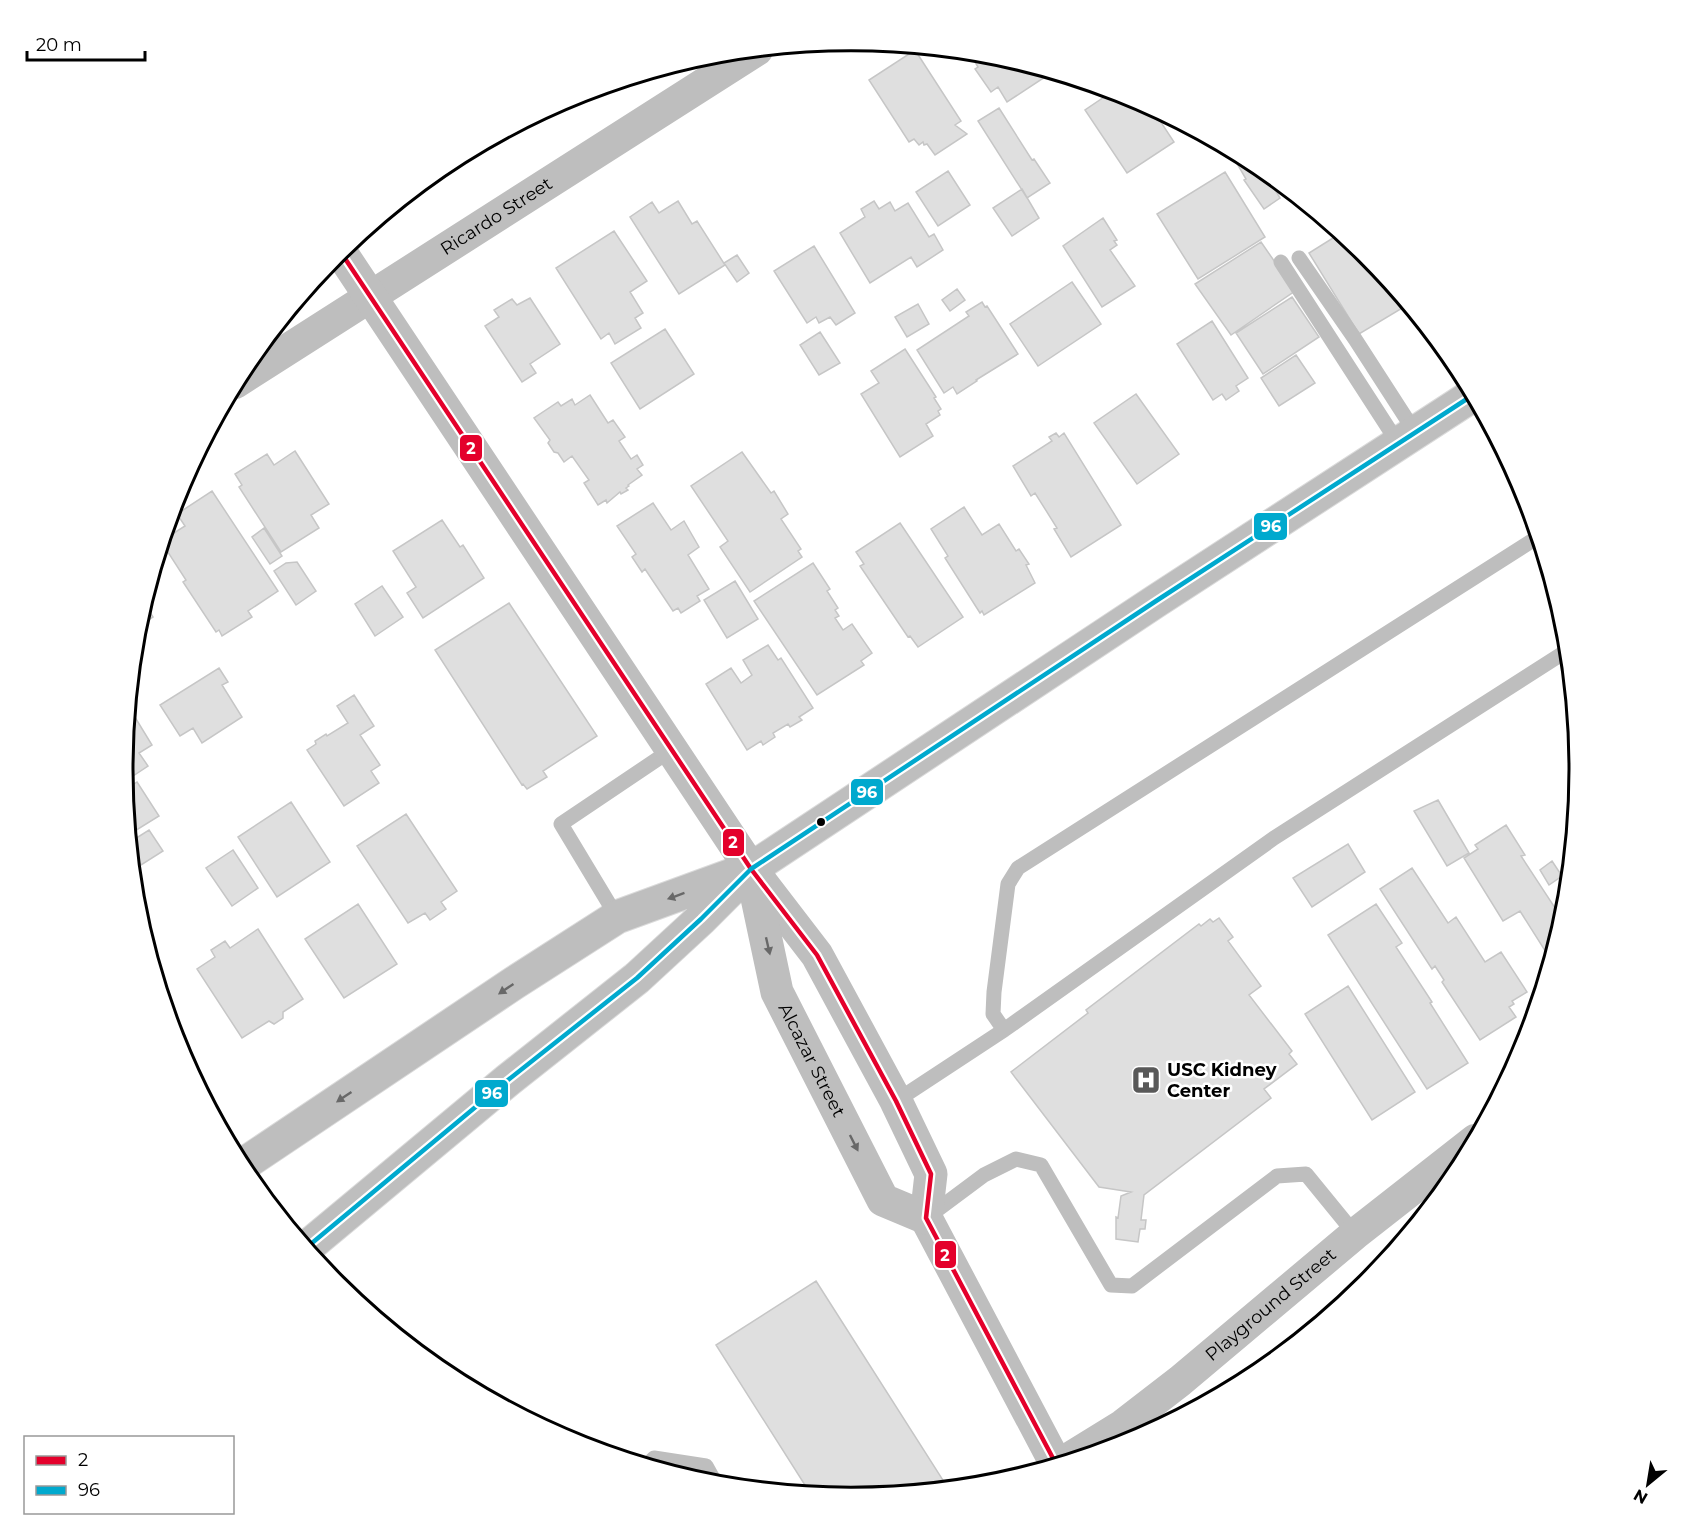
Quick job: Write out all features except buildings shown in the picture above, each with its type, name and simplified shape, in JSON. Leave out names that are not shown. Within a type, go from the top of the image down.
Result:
[{"type":"main road","name":"Alcazar Street","points":[[345,259],[751,869],[817,955],[896,1101],[931,1174],[926,1218],[883,1200],[777,992],[751,869]]},
{"type":"main road","points":[[312,1243],[508,1080],[637,978],[751,869],[1466,399]]},
{"type":"main road","points":[[249,1160],[617,917],[751,869]]},
{"type":"main road","points":[[926,1218],[1053,1458]]},
{"type":"street","name":"Ricardo Street","points":[[252,373],[742,60]]},
{"type":"street","name":"Playground Street","points":[[1088,1447],[1123,1425],[1180,1381],[1355,1234],[1457,1153]]},
{"type":"lane","points":[[1299,258],[1355,339],[1407,437]]},
{"type":"lane","points":[[1281,262],[1407,437]]},
{"type":"lane","points":[[1004,1030],[993,1014],[994,992],[1008,884],[1018,868],[1532,541]]},
{"type":"lane","points":[[896,1101],[1004,1030],[1274,838],[1560,655]]},
{"type":"lane","points":[[617,917],[561,824],[671,750]]},
{"type":"lane","points":[[926,1218],[984,1175],[1016,1159],[1041,1166],[1111,1285],[1132,1286],[1277,1176],[1306,1174],[1355,1234]]},
{"type":"lane","points":[[653,1459],[706,1466],[710,1473]]},
{"type":"transit line","name":"2","points":[[345,259],[751,869],[817,955],[896,1101],[931,1174],[926,1218],[1053,1458]]},
{"type":"transit line","name":"96","points":[[312,1243],[508,1080],[637,978],[751,869],[1466,399]]},
{"type":"place","name":"USC Kidney Center","points":[[1146,1080]]}]
